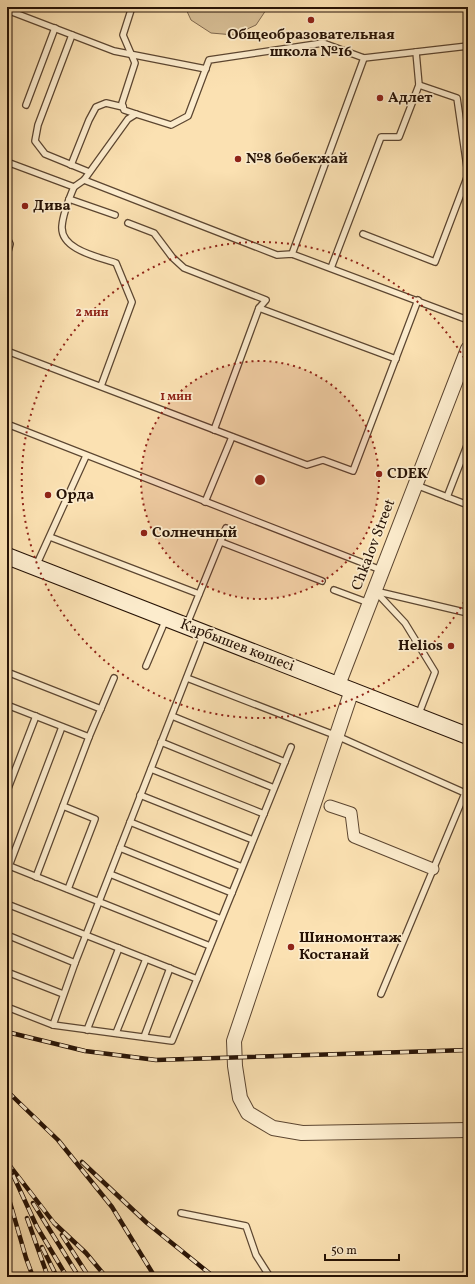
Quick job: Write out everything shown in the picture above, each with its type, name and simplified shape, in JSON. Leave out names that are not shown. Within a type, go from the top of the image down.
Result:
[{"type":"main road","name":"Карбышев көшесі","points":[[7,556],[468,736]]},
{"type":"street","name":"Chkalov Street","points":[[468,350],[372,597],[345,688],[337,736],[234,1041],[235,1066],[240,1098],[248,1113],[273,1128],[302,1133],[468,1130]]},
{"type":"street","points":[[330,806],[351,813],[354,837],[433,869]]},
{"type":"lane","points":[[123,107],[122,103],[136,63],[130,54],[123,35],[132,7]]},
{"type":"lane","points":[[7,10],[114,51],[206,69]]},
{"type":"lane","points":[[26,105],[55,28]]},
{"type":"lane","points":[[72,35],[38,125],[35,141],[45,154],[89,172]]},
{"type":"lane","points":[[71,165],[89,120],[96,107],[106,103],[123,107],[124,110],[171,125],[188,116],[209,60],[323,42],[364,58],[468,46]]},
{"type":"lane","points":[[331,268],[381,138],[399,137],[419,85],[416,52]]},
{"type":"lane","points":[[292,254],[364,58]]},
{"type":"lane","points":[[363,234],[435,262],[468,175],[457,98],[419,85]]},
{"type":"lane","points":[[101,386],[132,302],[116,263],[75,248],[63,236],[62,227],[69,199],[74,187],[84,180],[128,119],[136,114]]},
{"type":"lane","points":[[7,162],[74,187]]},
{"type":"lane","points":[[84,180],[277,255],[292,254],[468,320]]},
{"type":"lane","points":[[69,199],[115,215]]},
{"type":"lane","points":[[128,223],[154,233],[172,257],[184,268],[266,300],[259,308],[214,430]]},
{"type":"lane","points":[[7,238],[10,244],[7,255]]},
{"type":"lane","points":[[7,351],[307,465],[323,460],[353,471],[418,300]]},
{"type":"lane","points":[[259,308],[396,358]]},
{"type":"lane","points":[[7,424],[382,571]]},
{"type":"lane","points":[[205,502],[232,436]]},
{"type":"lane","points":[[447,497],[468,443]]},
{"type":"lane","points":[[36,568],[86,456]]},
{"type":"lane","points":[[415,485],[468,505]]},
{"type":"lane","points":[[186,626],[226,528]]},
{"type":"lane","points":[[50,537],[199,594]]},
{"type":"lane","points":[[220,542],[322,581]]},
{"type":"lane","points":[[334,590],[468,614]]},
{"type":"lane","points":[[372,597],[405,623],[435,672],[418,716]]},
{"type":"lane","points":[[146,666],[166,618]]},
{"type":"lane","points":[[53,1025],[75,962],[204,633]]},
{"type":"lane","points":[[7,672],[101,709]]},
{"type":"lane","points":[[36,877],[89,737],[114,678]]},
{"type":"lane","points":[[187,678],[337,736],[465,793]]},
{"type":"lane","points":[[7,713],[8,706],[89,737]]},
{"type":"lane","points":[[7,791],[36,716]]},
{"type":"lane","points":[[172,716],[285,762]]},
{"type":"lane","points":[[62,727],[8,865],[210,946]]},
{"type":"lane","points":[[161,742],[274,788]]},
{"type":"lane","points":[[7,1007],[53,1025],[172,1041],[291,747]]},
{"type":"lane","points":[[151,769],[264,814]]},
{"type":"lane","points":[[381,994],[468,786]]},
{"type":"lane","points":[[140,795],[253,840]]},
{"type":"lane","points":[[63,806],[95,819],[68,889]]},
{"type":"lane","points":[[130,822],[242,867]]},
{"type":"lane","points":[[120,848],[232,893]]},
{"type":"lane","points":[[110,874],[221,919]]},
{"type":"lane","points":[[7,904],[197,979]]},
{"type":"lane","points":[[7,936],[75,962]]},
{"type":"lane","points":[[88,1030],[119,948]]},
{"type":"lane","points":[[116,1033],[146,959]]},
{"type":"lane","points":[[144,1037],[170,968]]},
{"type":"lane","points":[[7,972],[63,994]]},
{"type":"lane","points":[[181,1213],[246,1226],[256,1255],[270,1277]]},
{"type":"shaded area","points":[[185,7],[268,7],[256,25],[234,35],[211,33],[191,20]]},
{"type":"railway","points":[[7,1032],[85,1051],[156,1060],[468,1050]]},
{"type":"railway","points":[[7,1091],[58,1140],[112,1207],[155,1277]]},
{"type":"railway","points":[[7,1162],[54,1223],[86,1253],[106,1277]]},
{"type":"railway","points":[[82,1162],[147,1223],[214,1277]]},
{"type":"railway","points":[[13,1175],[37,1227],[67,1277]]},
{"type":"railway","points":[[7,1192],[33,1277]]},
{"type":"railway","points":[[33,1203],[79,1277]]},
{"type":"railway","points":[[27,1218],[48,1277]]},
{"type":"railway","points":[[62,1235],[89,1277]]},
{"type":"railway","points":[[42,1247],[57,1277]]},
{"type":"place","name":"Общеобразовательная школа №16","points":[[311,20]]},
{"type":"place","name":"Адлет","points":[[380,98]]},
{"type":"place","name":"№8 бөбекжай","points":[[238,159]]},
{"type":"place","name":"Дива","points":[[25,206]]},
{"type":"place","name":"CDEK","points":[[379,474]]},
{"type":"place","name":"Орда","points":[[48,495]]},
{"type":"place","name":"Солнечный","points":[[144,533]]},
{"type":"place","name":"Helios","points":[[451,646]]},
{"type":"place","name":"Шиномонтаж Костанай","points":[[291,947]]}]
